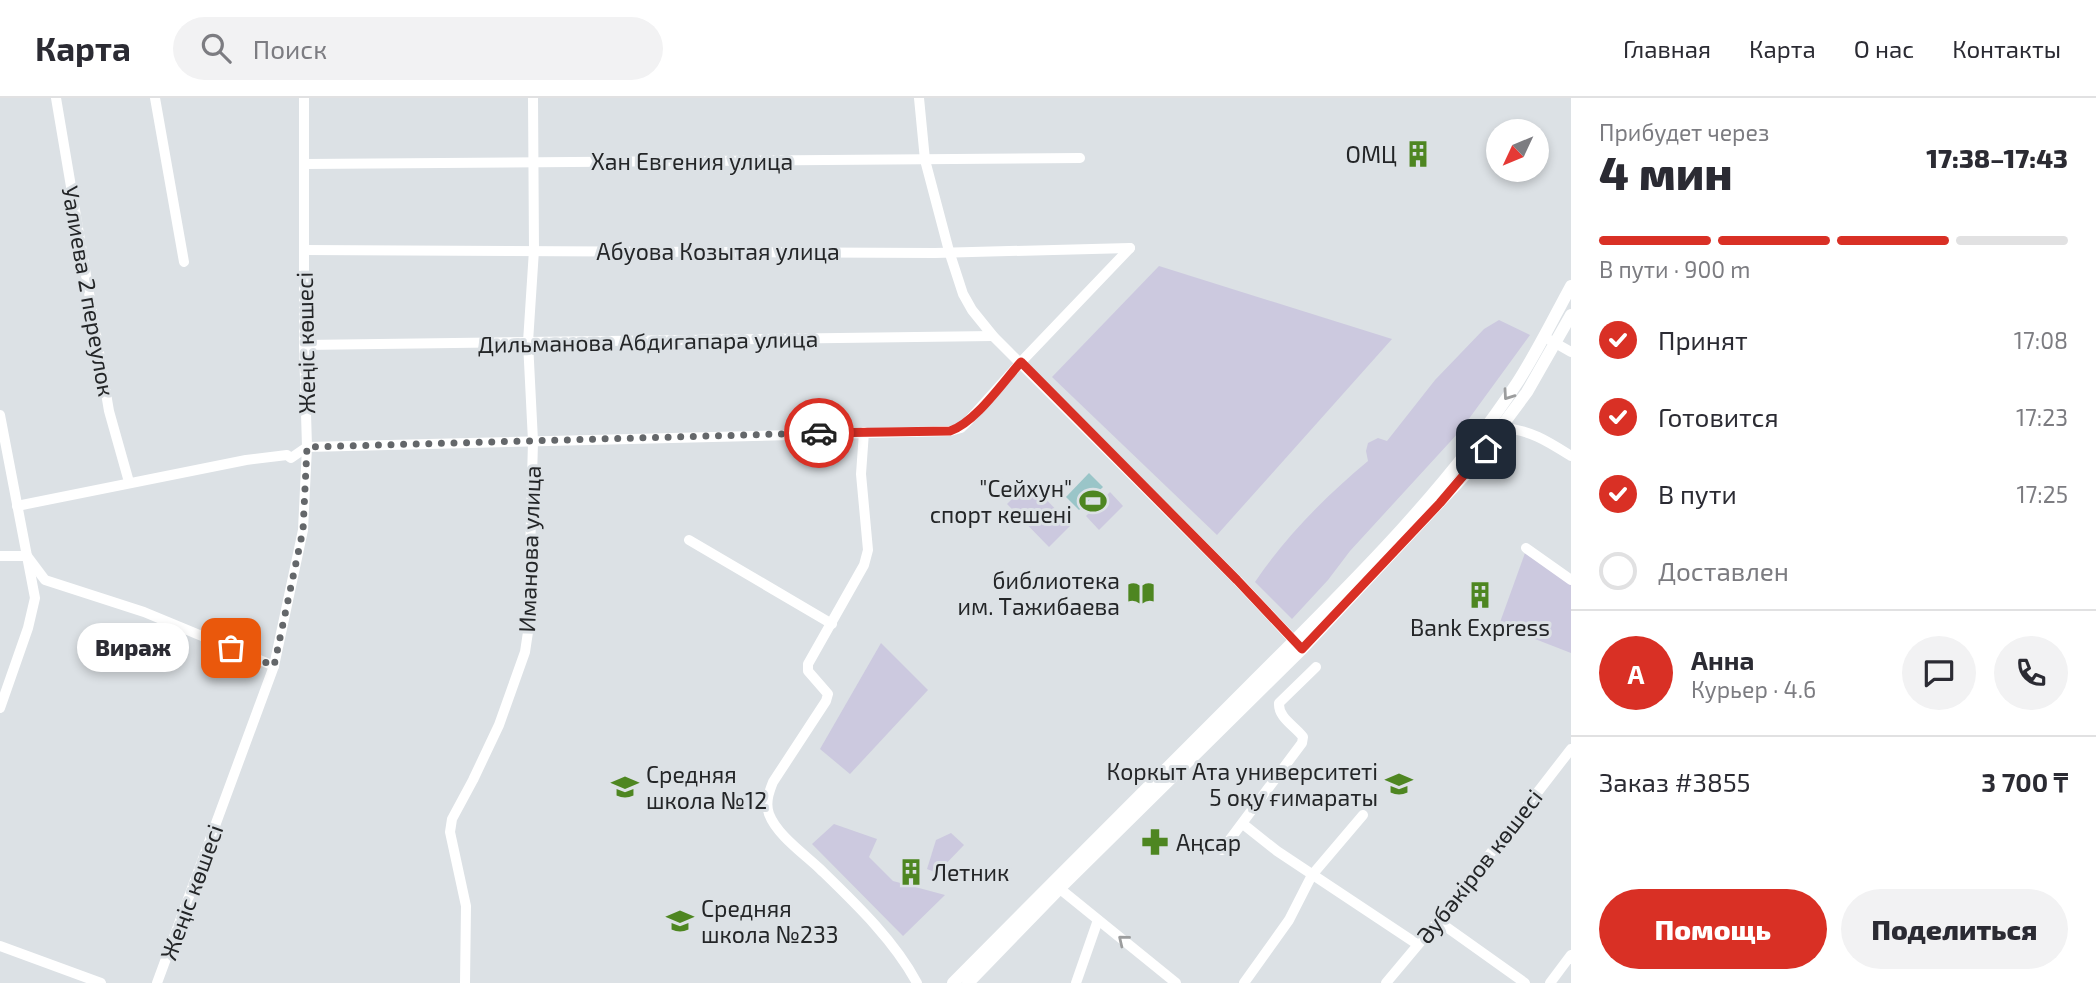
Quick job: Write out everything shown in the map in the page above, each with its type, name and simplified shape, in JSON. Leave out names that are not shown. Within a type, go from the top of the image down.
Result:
[{"type":"main road","points":[[953,983],[1056,886],[1466,474],[1502,428],[1550,340],[1571,286]]},
{"type":"main road","points":[[1298,645],[1434,491],[1571,315]]},
{"type":"main road","points":[[968,983],[1056,886]]},
{"type":"street","name":"Уалиева 2 переулок","points":[[56,98],[109,411],[129,482]]},
{"type":"street","points":[[155,98],[184,262]]},
{"type":"street","name":"Жеңіс көшесі","points":[[157,983],[274,666],[303,530],[307,447],[304,345],[304,98]]},
{"type":"street","name":"Иманова улица","points":[[465,983],[466,906],[450,832],[452,819],[474,780],[499,725],[525,652],[530,595],[533,441],[527,342],[534,250],[533,98]]},
{"type":"street","points":[[919,98],[925,160],[949,251],[963,294],[972,310],[993,336],[1237,580],[1298,645]]},
{"type":"street","name":"Хан Евгения улица","points":[[304,164],[1080,158]]},
{"type":"street","name":"Абуова Козытая улица","points":[[304,250],[921,253],[1130,248],[1021,362]]},
{"type":"street","name":"Дильманова Абдигапара улица","points":[[304,345],[993,336]]},
{"type":"street","points":[[1550,340],[1571,352]]},
{"type":"street","points":[[17,506],[246,460],[287,455],[291,458],[307,447],[950,431],[961,428],[1021,362]]},
{"type":"street","points":[[0,415],[2,438],[35,598],[28,628],[0,708]]},
{"type":"street","points":[[1502,428],[1521,429],[1571,456]]},
{"type":"street","points":[[864,432],[861,474],[868,550],[864,565],[808,664],[808,671],[828,694],[773,782],[767,796],[767,811],[775,825],[893,946],[917,983]]},
{"type":"street","points":[[689,540],[832,624]]},
{"type":"street","points":[[1527,548],[1571,580]]},
{"type":"street","points":[[0,556],[27,556]]},
{"type":"street","points":[[27,556],[46,580],[144,612],[274,666]]},
{"type":"street","points":[[1222,850],[1302,743],[1303,737],[1282,715],[1279,703],[1316,667]]},
{"type":"street","name":"Әубәкіров көшесі","points":[[1385,983],[1438,921],[1571,749]]},
{"type":"street","points":[[1244,983],[1289,920],[1312,876],[1363,815]]},
{"type":"street","points":[[1243,824],[1312,876],[1417,944]]},
{"type":"street","points":[[1056,886],[1176,983]]},
{"type":"street","points":[[1076,983],[1098,920]]},
{"type":"street","points":[[1438,921],[1525,983]]},
{"type":"street","points":[[0,946],[101,983]]},
{"type":"street","points":[[1550,983],[1571,955]]},
{"type":"shaded area","points":[[1159,266],[1392,339],[1217,535],[1052,377]]},
{"type":"shaded area","points":[[1499,320],[1530,335],[1460,431],[1292,619],[1255,582],[1307,518],[1368,461],[1368,443],[1378,438],[1387,441],[1435,380],[1484,329]]},
{"type":"shaded area","points":[[1029,482],[1071,525],[1049,547],[1007,504]]},
{"type":"shaded area","points":[[1110,492],[1123,506],[1099,530],[1086,516]]},
{"type":"shaded area","points":[[1525,553],[1571,582],[1571,653],[1499,625]]},
{"type":"shaded area","points":[[881,643],[928,690],[850,774],[820,749]]},
{"type":"shaded area","points":[[834,824],[877,839],[869,857],[893,881],[945,895],[903,936],[812,844]]},
{"type":"shaded area","points":[[951,833],[964,845],[937,873],[927,869],[936,840]]},
{"type":"water","points":[[1089,473],[1103,487],[1079,510],[1066,497]]},
{"type":"way so far","points":[[231,648],[274,666],[303,530],[307,447],[819,433]]},
{"type":"place","name":"ОМЦ","points":[[1418,154]]},
{"type":"place","name":"\"Сейхун\" спорт кешені","points":[[1093,501]]},
{"type":"place","name":"библиотека им. Тажибаева","points":[[1141,593]]},
{"type":"place","name":"Bank Express","points":[[1480,595]]},
{"type":"place","name":"Вираж","points":[[231,648]]},
{"type":"place","name":"Коркыт Ата университеті 5 оқу ғимараты","points":[[1399,784]]},
{"type":"place","name":"Средняя школа №12","points":[[625,787]]},
{"type":"place","name":"Аңсар","points":[[1155,842]]},
{"type":"place","name":"Летник","points":[[911,872]]},
{"type":"place","name":"Средняя школа №233","points":[[680,921]]},
{"type":"route","points":[[819,433],[950,431],[961,428],[1021,362],[1302,649],[1440,503],[1486,449]]}]
